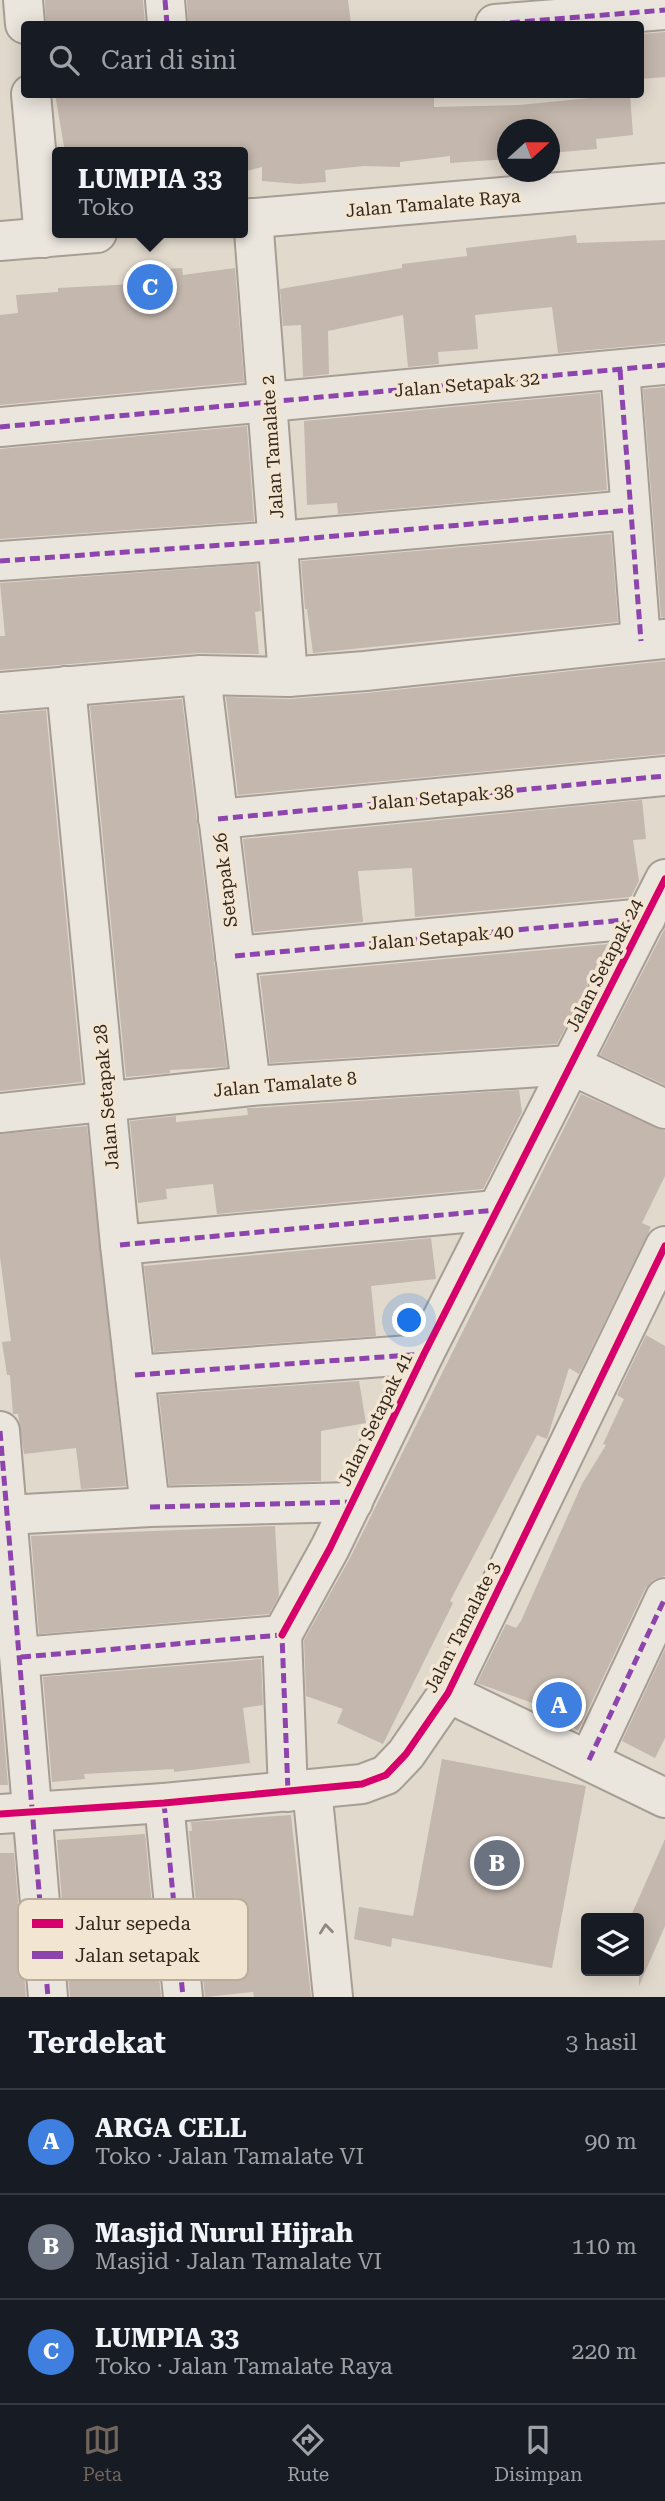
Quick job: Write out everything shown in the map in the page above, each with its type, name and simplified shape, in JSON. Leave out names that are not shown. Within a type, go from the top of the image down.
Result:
[{"type":"street","points":[[23,0],[25,21]]},
{"type":"street","points":[[165,0],[167,21]]},
{"type":"street","points":[[531,21],[665,10]]},
{"type":"street","points":[[0,32],[21,28]]},
{"type":"street","points":[[31,98],[44,238]]},
{"type":"street","name":"Jalan Tamalate Raya","points":[[248,219],[665,183]]},
{"type":"street","name":"Jalan Tamalate 2","points":[[248,219],[269,403],[288,677]]},
{"type":"street","points":[[0,241],[52,237]]},
{"type":"street","name":"Jalan Setapak 32","points":[[0,427],[665,365]]},
{"type":"street","points":[[0,692],[201,675],[288,677],[468,662],[653,640],[631,510],[620,370]]},
{"type":"street","points":[[0,561],[279,541],[631,510]]},
{"type":"street","name":"Setapak 26","points":[[201,675],[251,1086]]},
{"type":"street","name":"Jalan Setapak 28","points":[[66,686],[120,1245],[150,1507]]},
{"type":"street","name":"Jalan Setapak 38","points":[[218,819],[665,776]]},
{"type":"street","name":"Jalan Setapak 24","points":[[570,1065],[665,879]]},
{"type":"street","name":"Jalan Setapak 40","points":[[235,956],[646,918]]},
{"type":"street","points":[[570,1065],[665,1109]]},
{"type":"street","name":"Jalan Tamalate 8","points":[[0,1113],[251,1086],[570,1065]]},
{"type":"street","name":"Jalan Setapak 41","points":[[282,1635],[353,1502],[424,1354],[570,1065]]},
{"type":"street","points":[[120,1245],[496,1210]]},
{"type":"street","name":"Jalan Tamalate 3","points":[[16,1812],[300,1791],[362,1784],[386,1775],[406,1754],[448,1693],[665,1246]]},
{"type":"street","points":[[135,1375],[424,1354]]},
{"type":"street","points":[[0,1431],[21,1657],[16,1812],[31,1899]]},
{"type":"street","points":[[7,1515],[150,1507],[353,1502]]},
{"type":"street","points":[[589,1760],[665,1598]]},
{"type":"street","points":[[21,1657],[282,1635],[300,1791],[333,1997]]},
{"type":"street","points":[[448,1693],[665,1798]]},
{"type":"street","points":[[164,1803],[173,1899]]},
{"type":"building","points":[[45,0],[143,0],[145,21],[46,21]]},
{"type":"building","points":[[187,0],[348,0],[351,21],[188,21]]},
{"type":"building","points":[[665,32],[665,77],[644,79],[644,34]]},
{"type":"building","points":[[56,98],[434,98],[434,107],[630,98],[633,135],[596,139],[597,149],[560,152],[560,119],[497,119],[497,160],[450,163],[450,156],[400,162],[400,167],[364,166],[325,170],[326,182],[299,184],[262,181],[262,167],[248,171],[248,147],[64,147]]},
{"type":"building","points":[[576,235],[577,243],[665,240],[665,343],[558,353],[552,307],[475,315],[478,349],[438,352],[439,364],[408,367],[403,315],[328,331],[329,374],[303,377],[301,325],[283,326],[280,289],[402,268],[402,264],[467,256],[466,248]]},
{"type":"building","points":[[182,268],[183,275],[235,268],[244,382],[0,405],[0,315],[18,313],[16,295],[58,292],[58,288],[134,284],[133,271]]},
{"type":"building","points":[[665,387],[665,618],[661,617],[643,389]]},
{"type":"building","points":[[600,393],[607,490],[338,514],[337,503],[307,505],[304,421]]},
{"type":"building","points":[[247,426],[254,521],[0,539],[0,449]]},
{"type":"building","points":[[611,534],[618,622],[313,653],[305,609],[301,561]]},
{"type":"building","points":[[257,564],[261,611],[255,612],[259,654],[199,653],[0,670],[0,636],[5,636],[0,583]]},
{"type":"building","points":[[665,661],[665,754],[238,795],[226,697],[290,699],[367,693]]},
{"type":"building","points":[[182,699],[227,1067],[170,1070],[170,1073],[126,1077],[90,706]]},
{"type":"building","points":[[46,710],[82,1082],[0,1091],[0,714]]},
{"type":"building","points":[[642,800],[646,839],[633,840],[639,881],[631,897],[415,917],[412,868],[358,871],[363,922],[254,932],[243,839]]},
{"type":"building","points":[[665,928],[665,1085],[600,1055]]},
{"type":"building","points":[[608,944],[557,1044],[270,1063],[260,976]]},
{"type":"building","points":[[519,1090],[522,1112],[483,1189],[217,1214],[213,1184],[166,1189],[167,1199],[138,1203],[130,1121],[176,1116],[176,1122],[248,1115],[247,1108]]},
{"type":"building","points":[[581,1094],[665,1131],[665,1176],[642,1223],[651,1227],[579,1374],[569,1368],[547,1439],[537,1435],[450,1601],[453,1603],[383,1744],[337,1723],[343,1709],[306,1696],[304,1640],[350,1558]]},
{"type":"building","points":[[87,1126],[126,1486],[81,1489],[76,1448],[24,1454],[18,1414],[13,1414],[10,1375],[7,1375],[2,1342],[11,1341],[0,1257],[0,1134]]},
{"type":"building","points":[[431,1238],[436,1279],[371,1286],[376,1336],[154,1352],[144,1266]]},
{"type":"building","points":[[646,1335],[665,1346],[665,1576],[653,1580],[645,1589],[578,1731],[535,1704],[477,1683],[506,1624],[516,1628],[521,1621],[582,1484],[606,1445],[603,1444],[624,1399],[617,1395]]},
{"type":"building","points":[[359,1381],[366,1423],[321,1431],[321,1481],[169,1485],[159,1395]]},
{"type":"building","points":[[275,1526],[279,1596],[269,1614],[39,1634],[31,1536]]},
{"type":"building","points":[[665,1649],[665,1738],[655,1758],[622,1741]]},
{"type":"building","points":[[261,1659],[263,1705],[243,1708],[250,1763],[174,1772],[174,1769],[84,1774],[85,1779],[52,1782],[43,1677]]},
{"type":"building","points":[[0,1690],[8,1785],[0,1785]]},
{"type":"building","points":[[442,1759],[586,1786],[552,1968],[392,1938],[391,1947],[354,1939],[359,1907],[413,1916]]},
{"type":"building","points":[[291,1815],[311,1997],[254,1997],[253,1992],[205,1997],[203,1980],[248,1980],[248,1899],[196,1899],[189,1831],[192,1831],[191,1822]]},
{"type":"building","points":[[145,1834],[151,1899],[62,1899],[57,1840]]},
{"type":"building","points":[[665,1839],[665,1926],[644,1974],[644,1913],[632,1913]]},
{"type":"building","points":[[0,1853],[14,1853],[18,1901],[18,1980],[25,1980],[26,1997],[0,1997]]},
{"type":"building","points":[[69,1980],[159,1980],[161,1997],[70,1997]]},
{"type":"marked path","points":[[165,0],[167,21]]},
{"type":"marked path","points":[[531,21],[665,10]]},
{"type":"marked path","points":[[0,427],[665,365]]},
{"type":"marked path","points":[[620,370],[641,641]]},
{"type":"marked path","points":[[0,561],[279,541],[630,510]]},
{"type":"marked path","points":[[218,819],[665,776]]},
{"type":"marked path","points":[[235,956],[646,918]]},
{"type":"marked path","points":[[120,1245],[496,1210]]},
{"type":"marked path","points":[[135,1375],[424,1354]]},
{"type":"marked path","points":[[0,1431],[40,1899]]},
{"type":"marked path","points":[[150,1507],[353,1502]]},
{"type":"marked path","points":[[589,1760],[665,1598]]},
{"type":"marked path","points":[[21,1657],[282,1635],[288,1792]]},
{"type":"marked path","points":[[164,1803],[173,1899]]},
{"type":"marked path","points":[[47,1980],[48,1997]]},
{"type":"marked path","points":[[181,1980],[183,1997]]},
{"type":"cycle path","points":[[282,1635],[330,1548],[424,1354],[665,879]]},
{"type":"cycle path","points":[[0,1814],[164,1803],[362,1784],[386,1775],[406,1754],[448,1693],[665,1246]]},
{"type":"place","name":"LUMPIA 33","points":[[150,287]]},
{"type":"place","name":"ARGA CELL","points":[[559,1705]]},
{"type":"place","name":"Masjid Nurul Hijrah","points":[[497,1863]]}]
